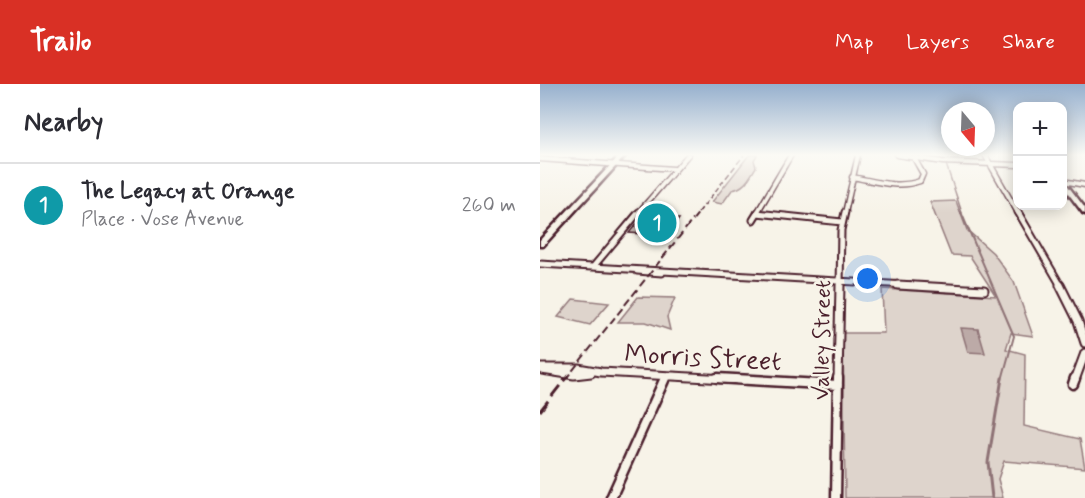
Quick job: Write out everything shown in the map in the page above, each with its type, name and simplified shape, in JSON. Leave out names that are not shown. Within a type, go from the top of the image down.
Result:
[{"type":"main road","points":[[540,244],[543,237],[605,174]]},
{"type":"main road","points":[[1067,186],[1085,213]]},
{"type":"street","points":[[593,267],[670,174]]},
{"type":"street","points":[[753,220],[780,174]]},
{"type":"street","name":"Valley Street","points":[[836,498],[838,282],[842,222],[853,174]]},
{"type":"street","points":[[851,180],[895,185],[916,183],[920,181],[923,174]]},
{"type":"street","points":[[996,174],[1066,296],[1085,342]]},
{"type":"street","points":[[1067,181],[1085,185]]},
{"type":"street","points":[[757,213],[842,222]]},
{"type":"street","points":[[540,264],[631,270],[653,274],[678,273],[984,290]]},
{"type":"street","points":[[1073,384],[1085,353]]},
{"type":"street","name":"Morris Street","points":[[540,369],[574,375],[601,372],[838,385]]},
{"type":"street","points":[[611,498],[666,376]]},
{"type":"shaded area","points":[[734,174],[751,174],[740,187],[732,190],[722,204],[712,202]]},
{"type":"shaded area","points":[[956,201],[967,230],[993,253],[1014,282],[1033,336],[1011,333],[1006,349],[1025,354],[1024,426],[1080,439],[1085,468],[1004,461],[998,479],[1003,498],[845,498],[843,333],[884,333],[882,289],[996,296],[970,256],[951,255],[930,202]]},
{"type":"shaded area","points":[[638,297],[675,298],[667,317],[670,330],[646,322],[618,322]]},
{"type":"shaded area","points":[[573,299],[609,303],[590,325],[558,317]]},
{"type":"shaded area","points":[[961,328],[978,329],[985,353],[968,352]]},
{"type":"building","points":[[642,217],[679,219],[673,227],[664,227],[659,235],[629,233]]},
{"type":"waterway","points":[[949,174],[962,213]]},
{"type":"waterway","points":[[961,212],[1014,336],[1002,380]]},
{"type":"waterway","points":[[992,498],[988,462],[1002,378]]},
{"type":"railway","points":[[698,213],[729,174]]},
{"type":"railway","points":[[565,380],[699,212]]},
{"type":"railway","points":[[540,411],[566,378]]},
{"type":"place","name":"The Legacy at Orange","points":[[657,223]]}]
